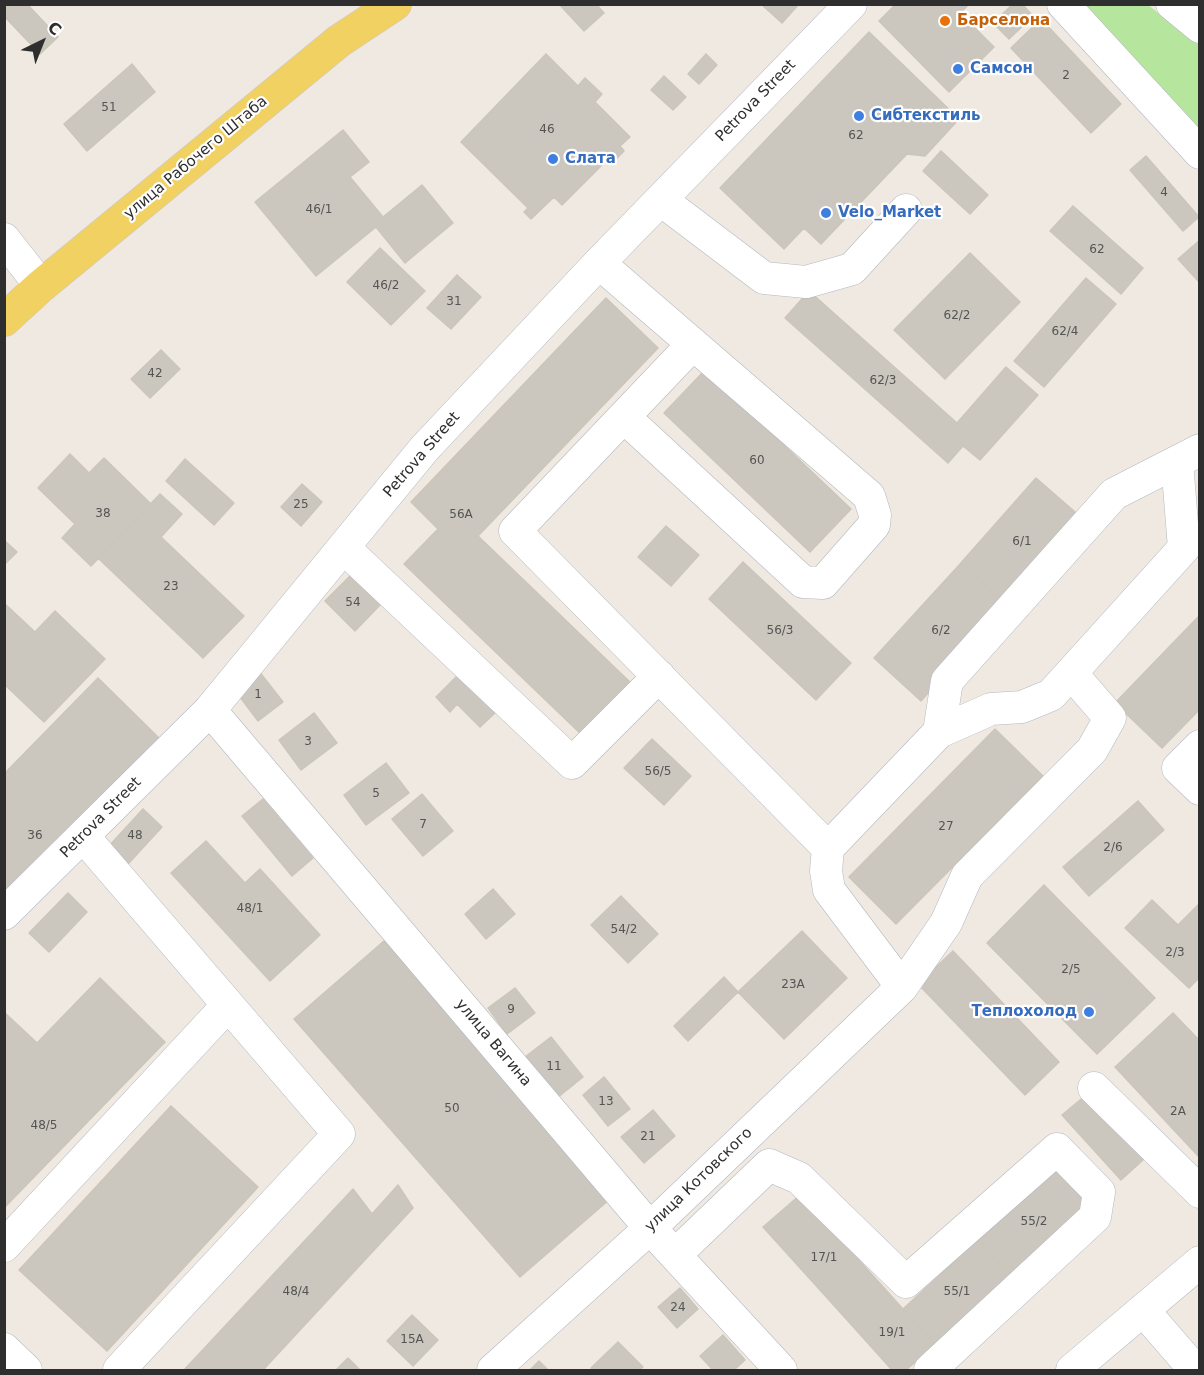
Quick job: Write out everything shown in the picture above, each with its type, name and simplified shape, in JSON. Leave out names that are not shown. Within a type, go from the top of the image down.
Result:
[{"type":"main road","name":"улица Рабочего Штаба","points":[[4,320],[41,286],[339,40],[395,4]]},
{"type":"street","name":"Petrova Street","points":[[4,914],[210,711],[424,449],[599,263],[851,4]]},
{"type":"street","points":[[1063,4],[1200,153]]},
{"type":"street","points":[[1172,4],[1200,27]]},
{"type":"street","points":[[661,200],[764,278],[806,282],[852,269],[906,210]]},
{"type":"street","points":[[4,239],[41,286]]},
{"type":"street","points":[[599,263],[869,496],[874,515],[873,525],[823,583],[803,582],[624,417]]},
{"type":"street","points":[[693,344],[515,531],[828,848]]},
{"type":"street","points":[[902,987],[829,890],[826,871],[828,848],[939,732],[991,709],[1022,707],[1051,695],[1184,548],[1188,456],[1114,494],[946,681],[939,732]]},
{"type":"street","points":[[344,548],[572,763],[659,676]]},
{"type":"street","name":"улица Котовского","points":[[493,1371],[650,1228],[902,987],[946,923],[967,876],[1092,750],[1110,718],[1071,673]]},
{"type":"street","name":"улица Вагина","points":[[210,711],[650,1228],[781,1371]]},
{"type":"street","points":[[1200,746],[1178,768],[1200,789]]},
{"type":"street","points":[[83,836],[339,1134],[119,1371]]},
{"type":"street","points":[[4,1246],[228,1005]]},
{"type":"street","points":[[1094,1088],[1200,1192]]},
{"type":"street","points":[[675,1255],[770,1165],[799,1178],[906,1282],[1057,1149],[1099,1192],[1095,1217],[930,1371]]},
{"type":"street","points":[[1072,1371],[1200,1262]]},
{"type":"street","points":[[1143,1310],[1195,1371]]},
{"type":"street","points":[[4,1349],[26,1371]]},
{"type":"green space","points":[[1084,5],[1148,5],[1199,44],[1199,129]]},
{"type":"building","points":[[4,4],[27,4],[58,37],[40,54],[4,16]]},
{"type":"building","points":[[559,4],[596,4],[604,13],[584,31]]},
{"type":"building","points":[[761,4],[799,4],[782,23]]},
{"type":"building","points":[[896,4],[920,4],[945,29],[960,13],[994,47],[949,92],[879,21]]},
{"type":"building","name":"Барселона","points":[[920,4],[969,4],[945,29]]},
{"type":"building","points":[[1013,4],[1022,4],[1033,16],[1009,39],[993,23]]},
{"type":"building","points":[[1041,19],[1121,104],[1091,133],[1011,48]]},
{"type":"building","points":[[869,32],[959,119],[925,156],[907,154],[821,244],[804,228],[784,249],[720,188]]},
{"type":"building","points":[[546,54],[578,86],[585,78],[602,94],[595,102],[630,137],[620,146],[624,151],[616,159],[612,155],[562,205],[554,197],[531,219],[524,212],[528,208],[461,142]]},
{"type":"building","points":[[706,54],[717,65],[699,84],[688,74]]},
{"type":"building","points":[[132,64],[155,92],[87,151],[64,124]]},
{"type":"building","points":[[664,76],[686,97],[673,110],[651,90]]},
{"type":"building","points":[[343,130],[369,162],[350,177],[383,217],[422,185],[453,223],[405,263],[376,227],[316,276],[255,202]]},
{"type":"building","points":[[941,151],[988,195],[970,214],[923,171]]},
{"type":"building","points":[[1146,156],[1199,217],[1183,231],[1130,170]]},
{"type":"building","points":[[1073,206],[1143,268],[1121,294],[1050,231]]},
{"type":"building","points":[[1200,240],[1200,283],[1178,259]]},
{"type":"building","points":[[380,248],[425,291],[391,325],[347,282]]},
{"type":"building","points":[[970,253],[1020,302],[945,379],[894,330]]},
{"type":"building","points":[[457,275],[481,297],[451,329],[427,308]]},
{"type":"building","points":[[1086,278],[1116,304],[1044,387],[1014,361]]},
{"type":"building","points":[[809,291],[957,423],[1006,367],[1038,395],[980,460],[963,446],[948,463],[785,318]]},
{"type":"building","points":[[606,298],[658,348],[478,536],[633,685],[583,736],[404,564],[438,529],[411,502]]},
{"type":"building","points":[[161,350],[180,369],[150,398],[131,379]]},
{"type":"building","points":[[705,370],[851,509],[810,552],[664,413]]},
{"type":"building","points":[[70,454],[89,473],[104,458],[151,504],[91,566],[62,538],[75,524],[38,488]]},
{"type":"building","points":[[185,459],[234,503],[214,525],[166,481]]},
{"type":"building","points":[[1036,478],[1083,519],[1007,605],[960,564]]},
{"type":"building","points":[[302,484],[322,502],[301,526],[281,507]]},
{"type":"building","points":[[160,494],[182,514],[161,537],[244,616],[203,658],[98,558]]},
{"type":"building","points":[[666,526],[699,555],[671,586],[638,557]]},
{"type":"building","points":[[4,540],[17,552],[4,565]]},
{"type":"building","points":[[743,562],[851,663],[816,700],[709,599]]},
{"type":"building","points":[[961,563],[1007,604],[921,701],[874,658]]},
{"type":"building","points":[[350,576],[380,605],[355,631],[325,601]]},
{"type":"building","points":[[4,603],[35,632],[55,611],[105,659],[44,722],[4,684]]},
{"type":"building","points":[[1198,617],[1200,709],[1162,748],[1115,703]]},
{"type":"building","points":[[258,670],[283,702],[258,721],[234,689]]},
{"type":"building","points":[[459,674],[496,712],[480,727],[457,704],[450,712],[436,697]]},
{"type":"building","points":[[98,678],[160,739],[4,899],[4,774]]},
{"type":"building","points":[[314,713],[337,743],[301,770],[279,740]]},
{"type":"building","points":[[995,729],[1043,776],[896,924],[849,877]]},
{"type":"building","points":[[652,739],[691,776],[664,805],[624,768]]},
{"type":"building","points":[[386,763],[409,793],[366,825],[344,795]]},
{"type":"building","points":[[422,794],[453,831],[423,856],[392,819]]},
{"type":"building","points":[[263,799],[313,858],[292,876],[242,816]]},
{"type":"building","points":[[1138,801],[1164,830],[1089,896],[1063,867]]},
{"type":"building","points":[[143,809],[162,827],[128,864],[109,846]]},
{"type":"building","points":[[206,841],[245,883],[260,869],[320,935],[270,981],[171,873]]},
{"type":"building","points":[[1044,885],[1155,998],[1097,1054],[987,943]]},
{"type":"building","points":[[493,889],[515,914],[486,939],[465,914]]},
{"type":"building","points":[[68,893],[87,912],[49,952],[29,933]]},
{"type":"building","points":[[621,896],[658,934],[628,963],[591,925]]},
{"type":"building","points":[[1152,900],[1178,925],[1200,903],[1200,977],[1189,988],[1125,928]]},
{"type":"building","points":[[802,931],[847,978],[784,1039],[738,992]]},
{"type":"building","points":[[384,941],[610,1199],[520,1277],[294,1019]]},
{"type":"building","points":[[953,951],[1059,1062],[1025,1095],[918,984]]},
{"type":"building","points":[[724,977],[738,992],[688,1041],[674,1026]]},
{"type":"building","points":[[100,978],[165,1042],[4,1208],[4,1012],[37,1043]]},
{"type":"building","points":[[515,988],[535,1013],[507,1034],[488,1008]]},
{"type":"building","points":[[1173,1013],[1200,1041],[1200,1158],[1115,1067]]},
{"type":"building","points":[[551,1037],[583,1077],[557,1098],[525,1057]]},
{"type":"building","points":[[604,1077],[630,1109],[608,1126],[583,1095]]},
{"type":"building","points":[[1086,1095],[1144,1159],[1121,1180],[1062,1115]]},
{"type":"building","points":[[171,1106],[258,1187],[107,1351],[19,1270]]},
{"type":"building","points":[[653,1110],[675,1136],[644,1163],[621,1137]]},
{"type":"building","points":[[1057,1168],[1089,1203],[1011,1275],[978,1240]]},
{"type":"building","points":[[398,1185],[413,1208],[263,1370],[184,1370],[353,1189],[372,1214]]},
{"type":"building","points":[[800,1195],[885,1289],[848,1321],[763,1227]]},
{"type":"building","points":[[978,1240],[1011,1275],[935,1345],[903,1309]]},
{"type":"building","points":[[680,1288],[698,1309],[677,1328],[658,1307]]},
{"type":"building","points":[[885,1289],[935,1345],[906,1370],[892,1370],[848,1321]]},
{"type":"building","points":[[412,1315],[438,1340],[413,1366],[387,1341]]},
{"type":"building","points":[[723,1335],[745,1360],[734,1370],[713,1370],[700,1356]]},
{"type":"building","points":[[618,1342],[643,1367],[639,1370],[594,1370],[591,1368]]},
{"type":"building","points":[[348,1358],[360,1370],[336,1370]]},
{"type":"building","points":[[539,1361],[548,1370],[530,1370]]},
{"type":"place","name":"Барселона","points":[[945,21]]},
{"type":"place","name":"Самсон","points":[[958,69]]},
{"type":"place","name":"Сибтекстиль","points":[[859,116]]},
{"type":"place","name":"Слата","points":[[553,159]]},
{"type":"place","name":"Velo_Market","points":[[826,213]]},
{"type":"place","name":"Теплохолод","points":[[1089,1012]]}]
